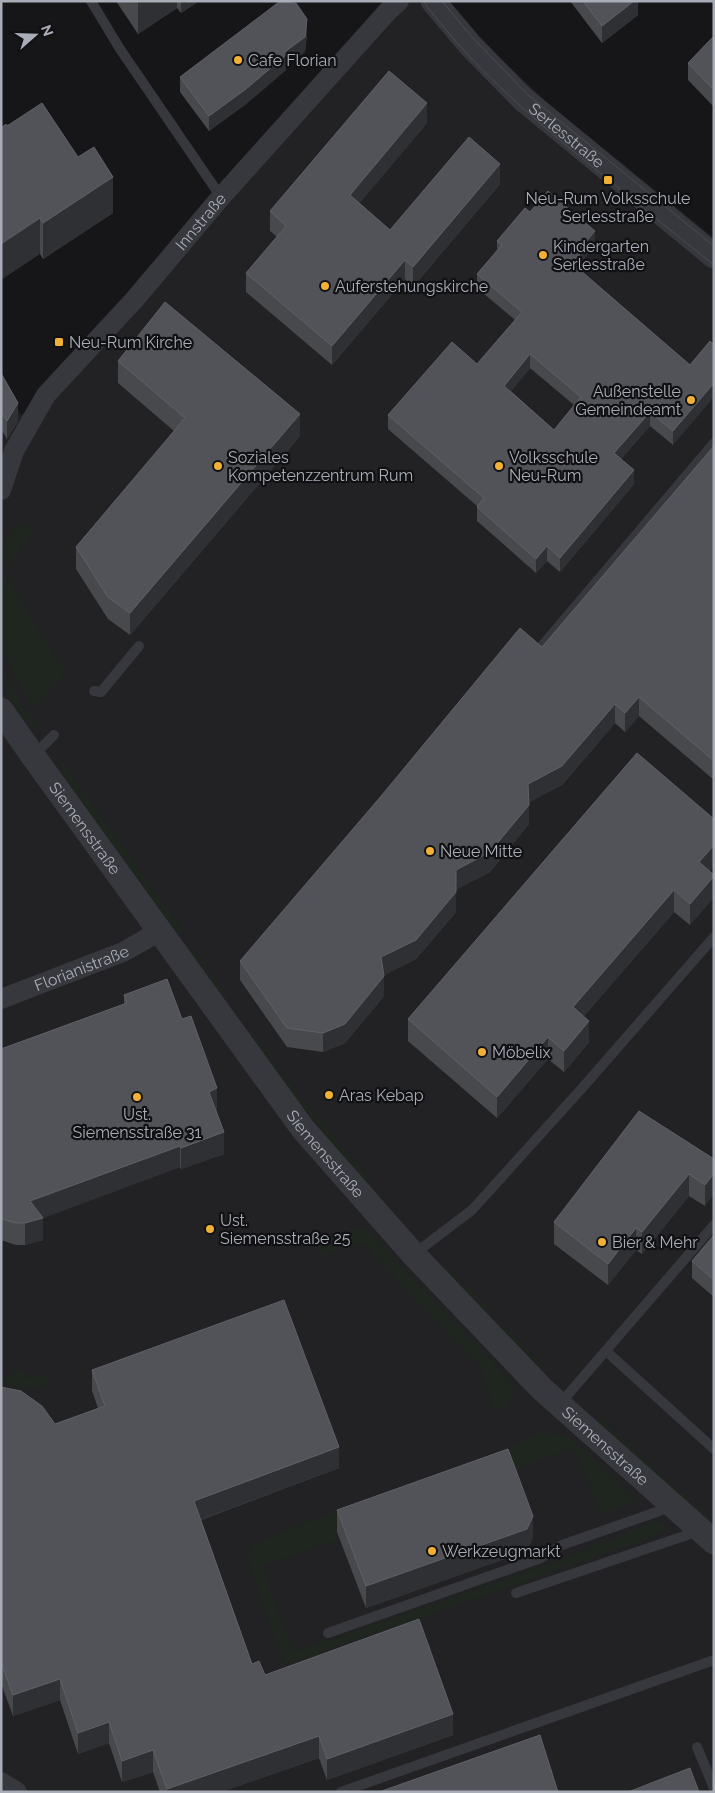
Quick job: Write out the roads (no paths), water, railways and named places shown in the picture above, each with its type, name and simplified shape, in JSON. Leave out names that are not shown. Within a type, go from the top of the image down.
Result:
[{"type":"street","name":"Innstraße","points":[[1,490],[8,458],[46,394],[135,299],[221,197],[399,1]]},
{"type":"street","name":"Serlesstraße","points":[[433,1],[471,46],[523,99],[714,256]]},
{"type":"street","name":"Siemensstraße","points":[[1,710],[303,1129],[414,1255],[559,1405],[707,1537]]},
{"type":"street","name":"Florianistraße","points":[[1,999],[123,952],[160,931]]},
{"type":"street","points":[[1,1782],[17,1792]]},
{"type":"lane","points":[[91,1],[120,49],[221,197]]},
{"type":"lane","points":[[542,646],[714,443]]},
{"type":"lane","points":[[94,691],[101,692],[139,646]]},
{"type":"lane","points":[[33,756],[54,735]]},
{"type":"lane","points":[[414,1255],[472,1210],[584,1086],[714,937]]},
{"type":"lane","points":[[559,1405],[714,1225]]},
{"type":"lane","points":[[606,1351],[714,1449]]},
{"type":"lane","points":[[328,1633],[541,1558],[562,1544],[672,1506]]},
{"type":"lane","points":[[516,1594],[707,1537]]},
{"type":"lane","points":[[341,1792],[714,1660]]},
{"type":"lane","points":[[697,1747],[714,1788]]},
{"type":"tram line","points":[[423,1],[459,45],[498,85],[561,141],[714,265]]},
{"type":"tram line","points":[[442,1],[471,36],[528,95],[714,246]]},
{"type":"place","name":"Cafe Florian","points":[[238,60]]},
{"type":"place","name":"Neu-Rum Volksschule Serlesstraße","points":[[608,180]]},
{"type":"place","name":"Kindergarten Serlesstraße","points":[[543,255]]},
{"type":"place","name":"Auferstehungskirche","points":[[325,286]]},
{"type":"place","name":"Neu-Rum Kirche","points":[[59,342]]},
{"type":"place","name":"Außenstelle Gemeindeamt","points":[[691,400]]},
{"type":"place","name":"Soziales Kompetenzzentrum Rum","points":[[218,466]]},
{"type":"place","name":"Volksschule Neu-Rum","points":[[499,466]]},
{"type":"place","name":"Neue Mitte","points":[[430,851]]},
{"type":"place","name":"Möbelix","points":[[482,1052]]},
{"type":"place","name":"Aras Kebap","points":[[329,1095]]},
{"type":"place","name":"Ust. Siemensstraße 31","points":[[137,1097]]},
{"type":"place","name":"Ust. Siemensstraße 25","points":[[210,1229]]},
{"type":"place","name":"Bier & Mehr","points":[[602,1242]]},
{"type":"place","name":"Werkzeugmarkt","points":[[432,1551]]}]
